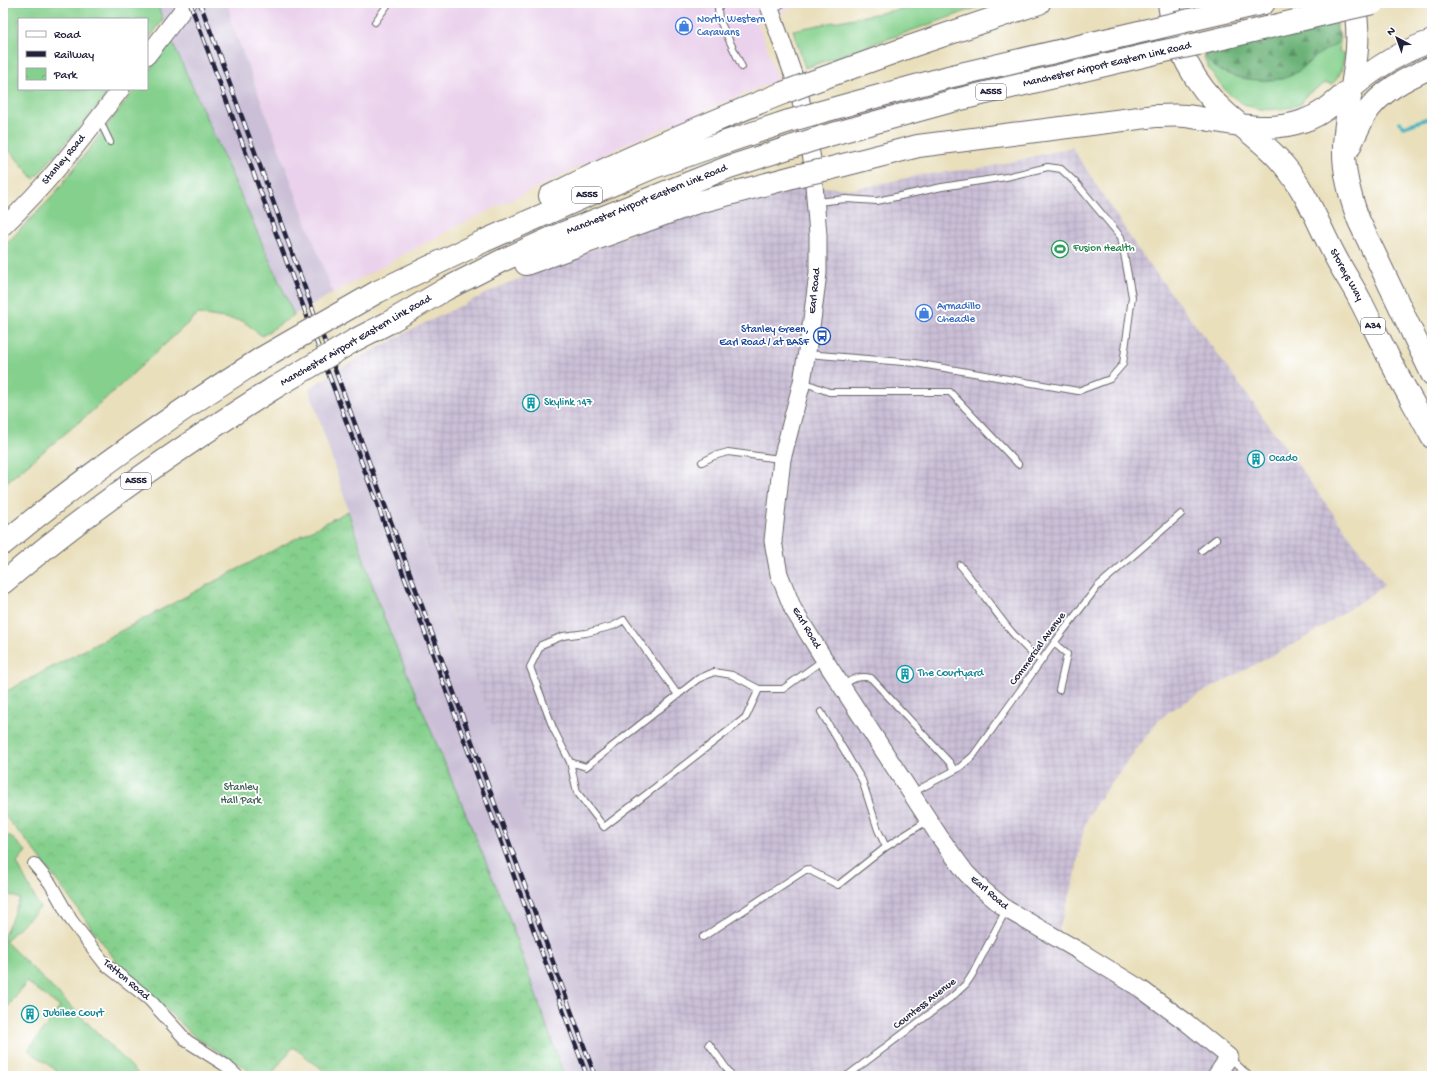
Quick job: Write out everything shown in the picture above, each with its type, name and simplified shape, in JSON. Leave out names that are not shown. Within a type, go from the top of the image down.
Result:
[{"type":"highway","points":[[383,289],[576,183],[693,129],[809,83],[1039,3]]},
{"type":"highway","name":"A34","points":[[1169,3],[1174,29],[1186,62],[1209,96],[1243,126]]},
{"type":"highway","name":"A555","points":[[3,544],[84,480],[140,439],[202,396],[262,358],[383,289],[531,219],[641,173],[711,146],[789,121],[948,77],[1264,3]]},
{"type":"highway","name":"Manchester Airport Eastern Link Road","points":[[3,583],[52,542],[133,483],[220,422],[274,388],[446,289],[501,260],[556,236],[728,167],[822,137],[952,101],[1198,44],[1345,7],[1373,3]]},
{"type":"highway","points":[[1345,7],[1356,14],[1358,42],[1356,68],[1345,133],[1346,177],[1351,199],[1359,221],[1432,374]]},
{"type":"highway","points":[[394,320],[505,272],[692,204],[918,146],[1155,116],[1184,116],[1243,126],[1281,126],[1304,121],[1320,114],[1334,104],[1352,87],[1384,64],[1432,41]]},
{"type":"highway","points":[[1345,160],[1366,114],[1384,93],[1410,77],[1432,67]]},
{"type":"highway","name":"Storeys Way","points":[[1243,126],[1271,150],[1283,164],[1304,195],[1432,437]]},
{"type":"street","points":[[148,55],[188,3]]},
{"type":"street","name":"Earl Road","points":[[774,6],[799,91],[812,159],[818,235],[818,273],[802,382],[782,459],[773,541],[779,574],[793,609],[929,820],[966,873],[1006,909],[1081,952],[1141,989],[1186,1022],[1229,1057]]},
{"type":"street","name":"Stanley Road","points":[[3,227],[24,208],[60,167],[120,90]]},
{"type":"street","name":"Tatton Road","points":[[34,864],[50,883],[71,920],[105,964],[149,999],[187,1041],[225,1064],[237,1076]]},
{"type":"street","points":[[1216,1076],[1229,1057]]},
{"type":"lane","points":[[375,22],[390,3]]},
{"type":"lane","points":[[721,3],[718,9],[719,19],[742,67]]},
{"type":"lane","points":[[99,118],[110,142]]},
{"type":"lane","points":[[806,354],[915,363],[1078,391],[1110,379],[1123,364],[1132,297],[1121,237],[1078,184],[1061,169],[1048,167],[1006,177],[942,187],[877,201],[846,199],[816,202]]},
{"type":"lane","points":[[802,382],[829,392],[950,392],[1018,464]]},
{"type":"lane","points":[[702,462],[714,456],[728,452],[782,459]]},
{"type":"lane","name":"Commercial Avenue","points":[[912,793],[965,764],[973,756],[1054,643],[1105,579],[1181,514]]},
{"type":"lane","points":[[1202,550],[1216,539]]},
{"type":"lane","points":[[960,565],[978,585],[1001,618],[1030,653],[1041,661]]},
{"type":"lane","points":[[678,695],[624,620],[613,626],[586,633],[563,636],[541,645],[530,667],[553,728],[570,762],[577,792],[604,827],[746,717],[759,689]]},
{"type":"lane","points":[[1054,643],[1067,654],[1059,690]]},
{"type":"lane","points":[[570,762],[586,767],[698,680],[714,672],[732,675],[759,689],[783,689],[824,659]]},
{"type":"lane","points":[[842,686],[854,678],[863,676],[871,678],[950,763],[954,770]]},
{"type":"lane","points":[[821,712],[862,780],[878,830],[886,847]]},
{"type":"lane","points":[[703,937],[806,869],[838,885],[886,847],[929,820]]},
{"type":"lane","name":"Countess Avenue","points":[[847,1076],[966,984],[1006,909]]},
{"type":"lane","points":[[709,1044],[732,1076]]},
{"type":"lane","name":"Earl Road","points":[[1229,1057],[1250,1076]]},
{"type":"shaded area","points":[[157,3],[228,3],[231,21],[333,293],[294,315],[172,41]]},
{"type":"shaded area","points":[[228,3],[802,3],[758,23],[777,80],[626,144],[455,227],[333,293],[231,21]]},
{"type":"shaded area","points":[[1072,147],[1137,248],[1224,363],[1385,585],[1309,636],[1171,710],[1157,722],[1100,798],[1090,813],[1084,827],[1073,886],[1053,947],[1081,952],[1249,1076],[615,1076],[566,950],[462,641],[357,359],[417,327],[508,283],[641,230],[801,186],[854,189],[921,175],[989,167]]},
{"type":"shaded area","points":[[357,359],[573,942],[566,950],[615,1076],[564,1076],[508,915],[457,796],[378,602],[309,388]]},
{"type":"green space","points":[[3,3],[157,3],[163,20],[148,40],[148,18],[18,18],[18,90],[110,90],[34,179],[3,143]]},
{"type":"green space","points":[[931,3],[990,3],[805,68],[793,30]]},
{"type":"green space","points":[[1335,21],[1340,40],[1334,46],[1318,55],[1299,71],[1290,76],[1274,80],[1246,79],[1228,74],[1218,69],[1203,54]]},
{"type":"green space","points":[[1339,32],[1339,53],[1345,53],[1338,78],[1332,84],[1326,83],[1306,95],[1301,104],[1277,109],[1255,108],[1235,99],[1215,78],[1207,65],[1203,54]]},
{"type":"green space","points":[[172,41],[294,315],[262,336],[243,321],[198,314],[91,412],[3,485],[3,247],[53,196],[134,90],[148,90],[148,72]]},
{"type":"green space","name":"Stanley Hall Park","points":[[348,511],[378,602],[389,630],[508,915],[564,1076],[331,1076],[293,1047],[270,1076],[253,1076],[248,1070],[195,1037],[116,961],[31,846],[3,814],[3,693]]},
{"type":"green space","points":[[9,835],[26,851],[17,863],[40,908],[5,941],[141,1076],[53,1076],[57,1071],[28,1050],[60,1007],[27,982],[3,1013],[3,938],[20,899],[3,892],[3,842]]},
{"type":"waterway","points":[[1400,122],[1403,127],[1432,117]]},
{"type":"railway","points":[[190,3],[417,611],[587,1076]]},
{"type":"railway","points":[[200,3],[595,1076]]},
{"type":"place","name":"North Western Caravans","points":[[684,26]]},
{"type":"place","name":"Fusion Health","points":[[1060,249]]},
{"type":"place","name":"Armadillo Cheadle","points":[[924,313]]},
{"type":"place","name":"Stanley Green, Earl Road / at BASF","points":[[822,336]]},
{"type":"place","name":"Skylink 147","points":[[531,403]]},
{"type":"place","name":"Ocado","points":[[1256,459]]},
{"type":"place","name":"The Courtyard","points":[[905,674]]},
{"type":"place","name":"Jubilee Court","points":[[30,1014]]}]
